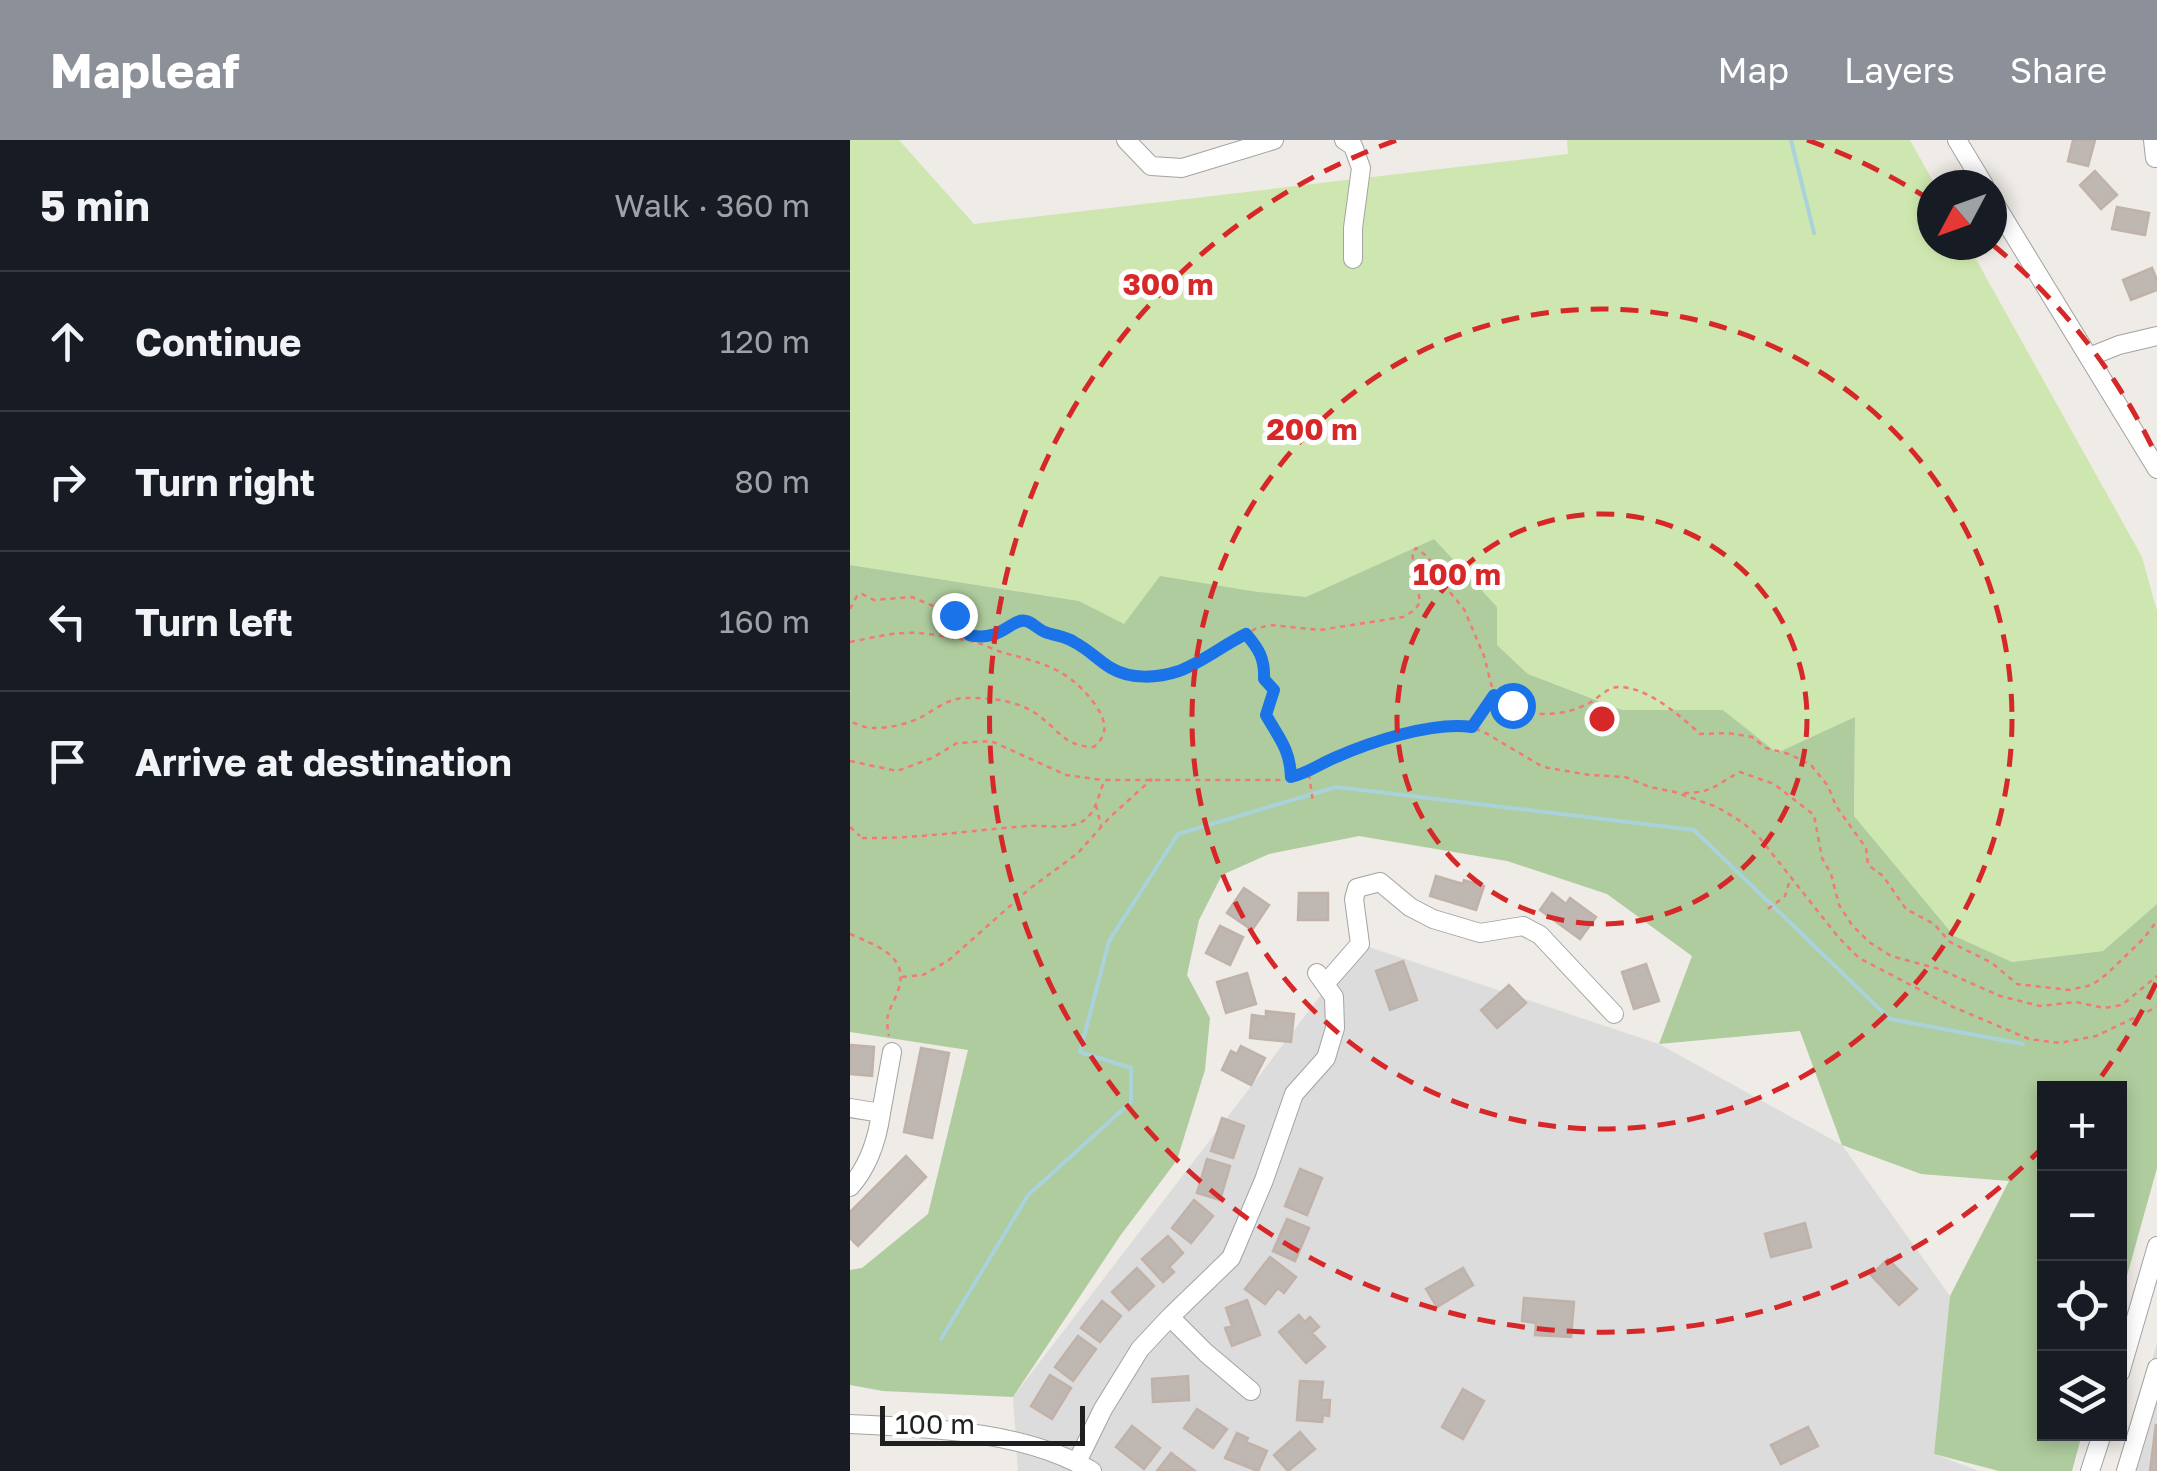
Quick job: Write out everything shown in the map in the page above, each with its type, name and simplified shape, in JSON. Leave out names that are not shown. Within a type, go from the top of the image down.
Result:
[{"type":"street","points":[[1126,140],[1151,166],[1182,168],[1274,140]]},
{"type":"street","points":[[1344,140],[1353,146],[1361,168],[1353,228],[1354,259]]},
{"type":"street","points":[[1957,140],[1975,170]]},
{"type":"street","points":[[2007,223],[2157,469]]},
{"type":"street","points":[[2089,357],[2157,336]]},
{"type":"street","points":[[850,1424],[992,1436],[1084,1466],[1123,1374],[1170,1316],[1230,1258],[1264,1180],[1294,1094],[1326,1058],[1335,1028],[1334,998],[1321,978],[1360,944],[1356,888],[1380,882],[1410,907],[1433,919],[1480,933],[1523,926],[1540,935],[1614,1014]]},
{"type":"street","points":[[850,1187],[866,1168],[878,1130],[892,1052]]},
{"type":"street","points":[[850,1108],[880,1114]]},
{"type":"street","points":[[2126,1351],[2157,1246]]},
{"type":"street","points":[[1170,1316],[1206,1353],[1252,1391]]},
{"type":"street","points":[[2126,1471],[2157,1368]]},
{"type":"street","points":[[2090,1471],[2100,1441]]},
{"type":"path","points":[[850,610],[862,594],[874,600],[912,597],[954,615],[969,635],[997,636],[1026,621],[1048,634],[1074,642],[1108,667],[1138,677],[1168,674],[1256,628],[1270,625],[1320,630],[1403,617],[1420,602],[1412,553],[1416,548],[1429,558],[1437,577],[1464,610],[1484,656],[1494,695],[1472,727]]},
{"type":"path","points":[[952,639],[966,629]]},
{"type":"path","points":[[850,642],[917,633],[975,642],[1051,666],[1074,680],[1104,718],[1105,731],[1094,747],[1078,747],[1035,713],[1010,701],[962,697],[922,717],[895,725],[872,728],[850,721]]},
{"type":"path","points":[[1246,634],[1259,649],[1265,664],[1264,679],[1274,690],[1266,715],[1284,743],[1291,777]]},
{"type":"path","points":[[1494,695],[1529,712],[1562,713],[1618,687],[1657,700],[1700,734],[1752,737],[1766,748],[1811,765],[1866,848],[1868,865],[1883,876],[1906,909],[1934,924],[1950,942],[1992,963],[2018,984],[2069,990],[2092,984],[2144,938],[2157,920]]},
{"type":"path","points":[[850,761],[897,771],[932,758],[957,743],[991,740],[1066,775],[1105,780],[1279,780],[1309,773],[1331,759],[1415,732],[1472,727],[1542,767],[1625,777],[1718,807],[1742,822],[1768,847],[1859,958],[1951,1006],[2029,1038],[2060,1043],[2096,1036],[2157,1008]]},
{"type":"path","points":[[1679,793],[1711,790],[1740,772],[1774,784],[1814,815],[1822,858],[1840,906],[1868,942],[1891,956],[1938,969],[2000,996],[2040,1006],[2076,1002],[2104,1008],[2122,1005],[2157,976]]},
{"type":"path","points":[[1309,773],[1313,804]]},
{"type":"path","points":[[862,838],[895,839],[1082,822],[1096,805],[1105,780]]},
{"type":"path","points":[[902,977],[923,975],[949,960],[1028,890],[1078,853],[1152,780]]},
{"type":"path","points":[[1096,805],[1101,828]]},
{"type":"path","points":[[850,827],[862,838],[872,839]]},
{"type":"path","points":[[1768,909],[1785,896],[1791,878]]},
{"type":"path","points":[[850,934],[884,951],[900,966],[898,993],[886,1018],[892,1052]]},
{"type":"shaded area","points":[[1360,944],[1659,1044],[1842,1145],[1950,1296],[1934,1454],[1979,1471],[1018,1471],[1013,1397]]},
{"type":"shaded area","points":[[2157,1343],[2157,1471],[2120,1471]]},
{"type":"green space","points":[[850,140],[899,140],[974,224],[1568,154],[1567,140],[1910,140],[1927,170],[1917,170],[1917,260],[1976,260],[2142,557],[2157,611],[2157,904],[2103,951],[2012,962],[1954,937],[1854,816],[1855,717],[1777,754],[1723,710],[1622,710],[1528,674],[1497,645],[1434,539],[1306,597],[1251,591],[1125,625],[1079,601],[850,565]]},
{"type":"green space","points":[[1434,539],[1497,607],[1497,645],[1528,674],[1622,710],[1723,710],[1777,753],[1855,717],[1854,816],[1954,936],[2012,962],[2103,951],[2157,904],[2157,1168],[2127,1276],[2127,1081],[2037,1081],[2037,1441],[2080,1441],[2072,1471],[1999,1471],[1934,1454],[1950,1296],[2009,1181],[1921,1174],[1842,1145],[1800,1031],[1659,1044],[1692,956],[1607,894],[1507,861],[1359,836],[1269,854],[1222,875],[1199,920],[1187,975],[1210,1018],[1205,1070],[1177,1160],[1120,1236],[1013,1397],[883,1391],[850,1385],[850,1270],[862,1268],[928,1214],[968,1050],[850,1032],[850,565],[1079,601],[1124,624],[1160,576],[1306,597]]},
{"type":"building","points":[[2073,140],[2095,140],[2088,166],[2068,161]]},
{"type":"building","points":[[2095,171],[2117,195],[2101,209],[2080,185]]},
{"type":"building","points":[[2117,207],[2149,213],[2145,235],[2112,229]]},
{"type":"building","points":[[2152,268],[2157,290],[2131,300],[2123,280]]},
{"type":"building","points":[[1436,876],[1484,886],[1476,910],[1430,896]]},
{"type":"building","points":[[1244,888],[1269,905],[1252,930],[1227,913]]},
{"type":"building","points":[[1299,893],[1328,893],[1328,920],[1298,920]]},
{"type":"building","points":[[1552,893],[1566,904],[1570,898],[1596,917],[1580,939],[1540,910]]},
{"type":"building","points":[[1220,926],[1243,937],[1230,965],[1206,953]]},
{"type":"building","points":[[1403,961],[1417,1000],[1390,1010],[1376,971]]},
{"type":"building","points":[[1646,964],[1659,1001],[1634,1009],[1622,972]]},
{"type":"building","points":[[1247,973],[1256,1004],[1226,1013],[1217,982]]},
{"type":"building","points":[[1509,985],[1526,1003],[1497,1028],[1481,1010]]},
{"type":"building","points":[[1266,1011],[1294,1014],[1291,1042],[1250,1038],[1252,1015],[1266,1017]]},
{"type":"building","points":[[850,1045],[874,1047],[872,1076],[850,1074]]},
{"type":"building","points":[[1241,1046],[1265,1058],[1251,1085],[1222,1070],[1231,1051],[1237,1054]]},
{"type":"building","points":[[921,1048],[949,1053],[932,1138],[904,1132]]},
{"type":"building","points":[[1222,1118],[1244,1126],[1233,1158],[1211,1151]]},
{"type":"building","points":[[906,1156],[926,1177],[858,1246],[850,1238],[850,1212]]},
{"type":"building","points":[[1207,1159],[1230,1166],[1220,1200],[1197,1193]]},
{"type":"building","points":[[1300,1169],[1322,1178],[1307,1215],[1285,1206]]},
{"type":"building","points":[[1194,1200],[1213,1216],[1191,1243],[1172,1228]]},
{"type":"building","points":[[1287,1219],[1309,1228],[1295,1261],[1273,1251]]},
{"type":"building","points":[[1805,1223],[1811,1247],[1771,1257],[1765,1234]]},
{"type":"building","points":[[1168,1236],[1183,1253],[1169,1267],[1174,1272],[1163,1282],[1142,1259]]},
{"type":"building","points":[[1270,1257],[1296,1277],[1284,1293],[1278,1288],[1265,1304],[1245,1289]]},
{"type":"building","points":[[1888,1259],[1917,1289],[1899,1305],[1871,1275]]},
{"type":"building","points":[[1137,1268],[1154,1286],[1129,1310],[1112,1292]]},
{"type":"building","points":[[1463,1268],[1473,1285],[1437,1307],[1426,1289]]},
{"type":"building","points":[[1524,1298],[1574,1302],[1571,1337],[1535,1335],[1536,1323],[1522,1321]]},
{"type":"building","points":[[1247,1300],[1260,1335],[1232,1346],[1225,1328],[1232,1326],[1226,1308]]},
{"type":"building","points":[[1102,1301],[1121,1316],[1100,1342],[1081,1328]]},
{"type":"building","points":[[1299,1315],[1305,1322],[1310,1317],[1319,1327],[1312,1333],[1325,1347],[1306,1363],[1279,1332]]},
{"type":"building","points":[[1078,1336],[1096,1349],[1073,1381],[1055,1367]]},
{"type":"building","points":[[1050,1375],[1071,1388],[1052,1419],[1031,1406]]},
{"type":"building","points":[[1188,1376],[1189,1400],[1153,1402],[1152,1379]]},
{"type":"building","points":[[1300,1381],[1323,1382],[1321,1400],[1330,1400],[1329,1416],[1323,1415],[1322,1422],[1297,1420]]},
{"type":"building","points":[[1463,1389],[1484,1401],[1463,1439],[1442,1427]]},
{"type":"building","points":[[1197,1409],[1227,1429],[1213,1448],[1184,1428]]},
{"type":"building","points":[[2156,1424],[2157,1471],[2150,1471]]},
{"type":"building","points":[[1132,1426],[1160,1448],[1144,1469],[1116,1447]]},
{"type":"building","points":[[1808,1427],[1818,1446],[1781,1464],[1771,1445]]},
{"type":"building","points":[[1300,1432],[1315,1449],[1288,1471],[1274,1455]]},
{"type":"building","points":[[1237,1433],[1248,1438],[1246,1442],[1267,1451],[1258,1471],[1225,1458]]},
{"type":"building","points":[[1171,1453],[1195,1471],[1157,1471]]},
{"type":"waterway","points":[[1791,140],[1814,233]]},
{"type":"waterway","points":[[941,1339],[1028,1195],[1131,1102],[1131,1068],[1080,1052],[1109,941],[1178,834],[1336,787],[1694,830],[1890,1019],[2023,1044]]},
{"type":"route","points":[[954,615],[969,635],[979,638],[997,636],[1026,621],[1048,634],[1074,642],[1108,667],[1138,677],[1183,669],[1246,634],[1259,649],[1265,664],[1264,679],[1274,690],[1266,715],[1284,743],[1291,777],[1309,773],[1331,759],[1363,747],[1415,732],[1472,727],[1494,695],[1512,705]]}]
